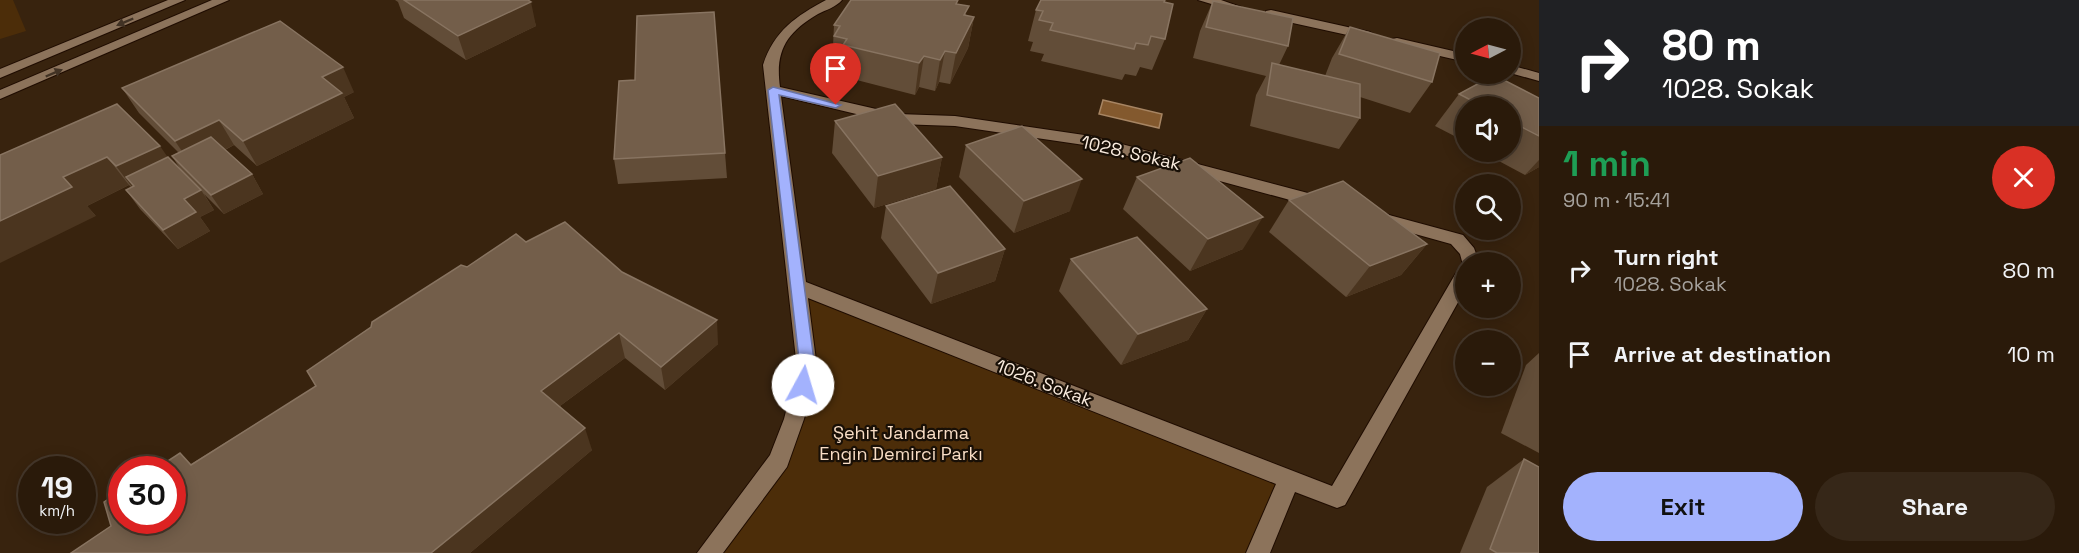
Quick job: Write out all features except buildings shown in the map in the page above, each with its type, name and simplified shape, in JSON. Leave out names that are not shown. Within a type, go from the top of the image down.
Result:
[{"type":"street","points":[[0,74],[179,0]]},
{"type":"street","points":[[0,95],[223,0]]},
{"type":"street","points":[[709,553],[779,460],[794,419],[807,368],[799,287],[770,65],[774,51],[794,22],[836,0]]},
{"type":"street","points":[[1204,0],[1455,56]]},
{"type":"street","points":[[1521,72],[1539,77]]},
{"type":"street","name":"1028. Sokak","points":[[773,90],[898,119],[955,121],[1091,141],[1343,208]]},
{"type":"street","points":[[1366,214],[1457,239],[1468,252]]},
{"type":"street","name":"1026. Sokak","points":[[799,287],[1289,479]]},
{"type":"street","points":[[1258,553],[1289,479],[1337,498],[1455,290]]},
{"type":"green space","points":[[0,0],[13,0],[26,31],[0,39]]},
{"type":"green space","name":"Şehit Jandarma Engin Demirci Parkı","points":[[799,287],[1289,479],[1258,553],[709,553],[779,460],[807,368]]},
{"type":"shaded area","points":[[1103,100],[1162,114],[1159,128],[1099,114]]},
{"type":"route","points":[[803,385],[807,368],[801,303],[773,90],[836,105]]}]
